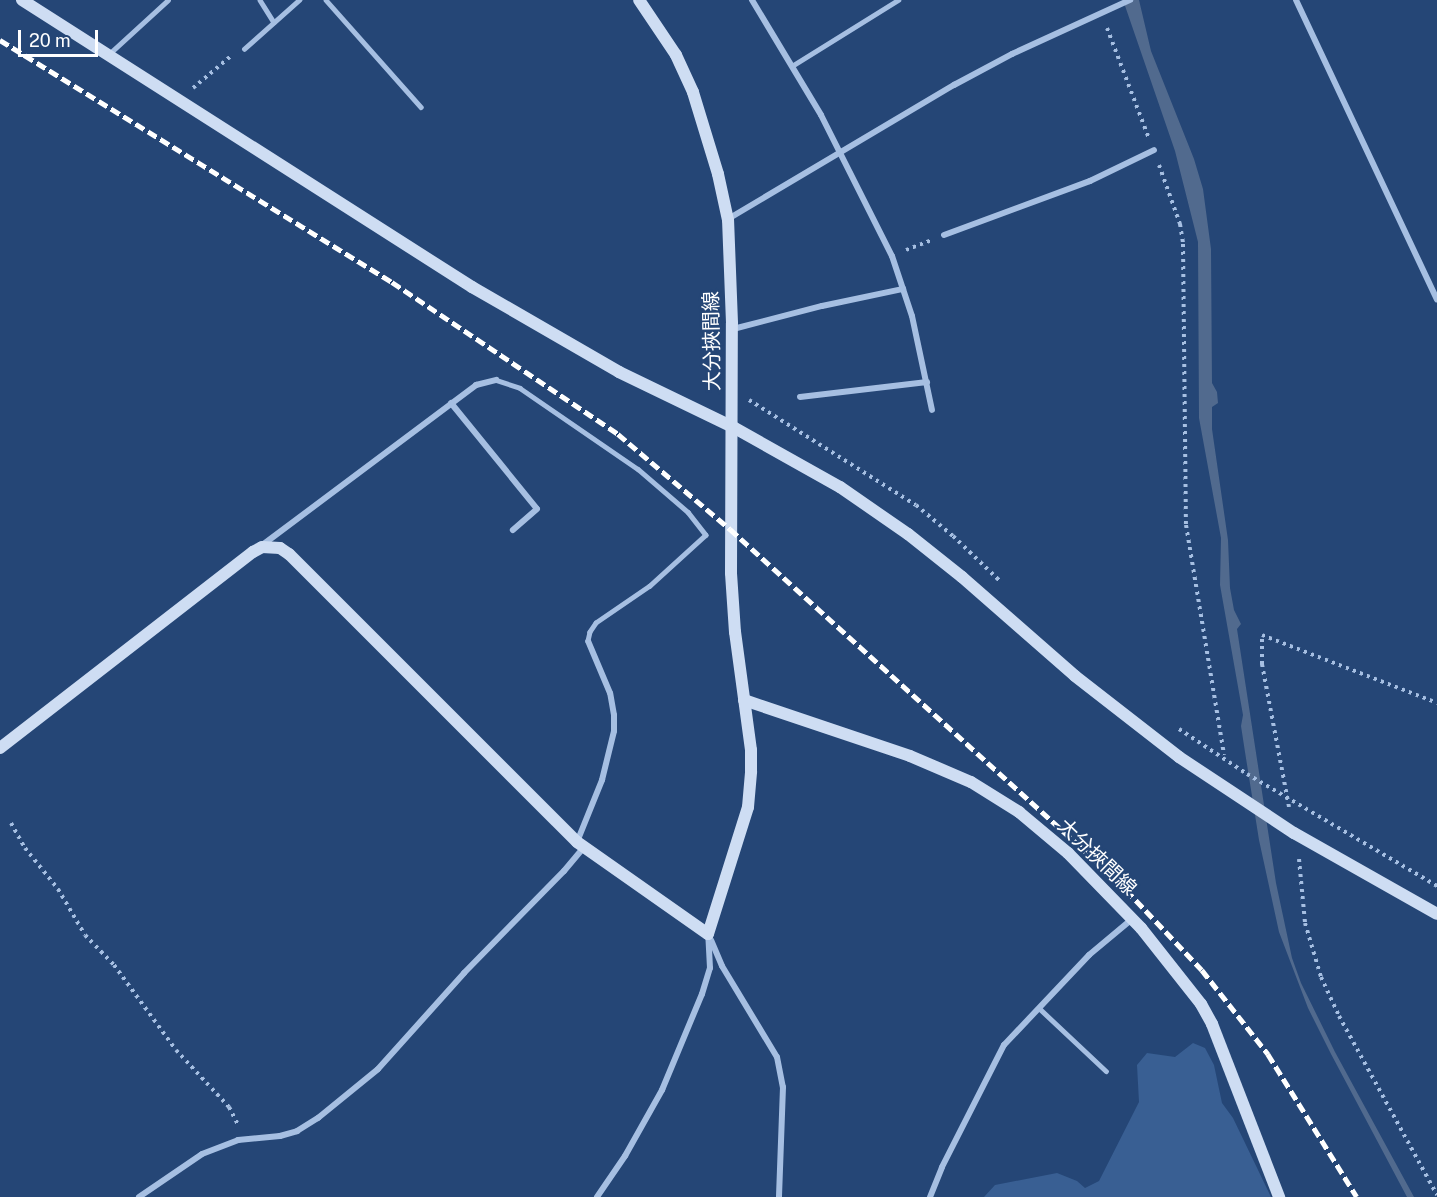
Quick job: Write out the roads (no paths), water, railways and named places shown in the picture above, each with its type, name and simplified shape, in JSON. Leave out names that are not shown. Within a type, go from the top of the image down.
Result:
[{"type":"street","points":[[22,0],[472,288],[619,372],[733,427],[840,487],[890,520],[962,577],[1116,710],[1231,793],[1294,833],[1437,914]]},
{"type":"street","name":"大分挾間線","points":[[639,0],[676,55],[693,92],[718,174],[728,220],[733,427],[731,573],[735,632],[749,732],[751,771],[748,807],[708,934]]},
{"type":"street","points":[[752,0],[841,153],[892,256],[903,289],[932,410]]},
{"type":"street","points":[[728,220],[954,85],[1012,54],[1130,0]]},
{"type":"street","points":[[1296,0],[1437,299]]},
{"type":"street","points":[[944,235],[1090,181],[1154,150]]},
{"type":"street","points":[[732,330],[822,306],[903,289]]},
{"type":"street","points":[[0,748],[253,552],[476,384],[496,380]]},
{"type":"street","points":[[800,397],[927,382]]},
{"type":"street","points":[[451,403],[537,508],[513,530]]},
{"type":"street","points":[[253,552],[270,546],[289,554],[580,845],[708,934],[722,966],[777,1057],[783,1087],[778,1197]]},
{"type":"street","points":[[139,1197],[202,1154],[243,1140],[280,1136],[297,1131],[318,1118],[378,1069],[464,973],[564,871],[580,845],[602,780],[614,732],[610,693],[588,640]]},
{"type":"street","name":"大分挾間線","points":[[744,700],[910,756],[989,791],[1019,812],[1068,853],[1132,919],[1186,982],[1212,1024],[1279,1197]]},
{"type":"street","points":[[930,1197],[942,1167],[968,1121],[997,1057],[1011,1036],[1089,955],[1132,919]]},
{"type":"street","points":[[597,1197],[626,1156],[662,1090],[702,994],[710,968],[708,934]]},
{"type":"lane","points":[[108,55],[168,0]]},
{"type":"lane","points":[[260,0],[274,22]]},
{"type":"lane","points":[[244,49],[299,0]]},
{"type":"lane","points":[[326,0],[421,107]]},
{"type":"lane","points":[[792,66],[898,0]]},
{"type":"lane","points":[[496,380],[520,388],[638,469],[688,512],[706,535],[650,586],[596,623],[588,640]]},
{"type":"lane","points":[[1039,1008],[1106,1071]]},
{"type":"railway","points":[[0,40],[392,282],[618,434],[730,529],[1116,879],[1202,970],[1268,1054],[1357,1197]]}]
